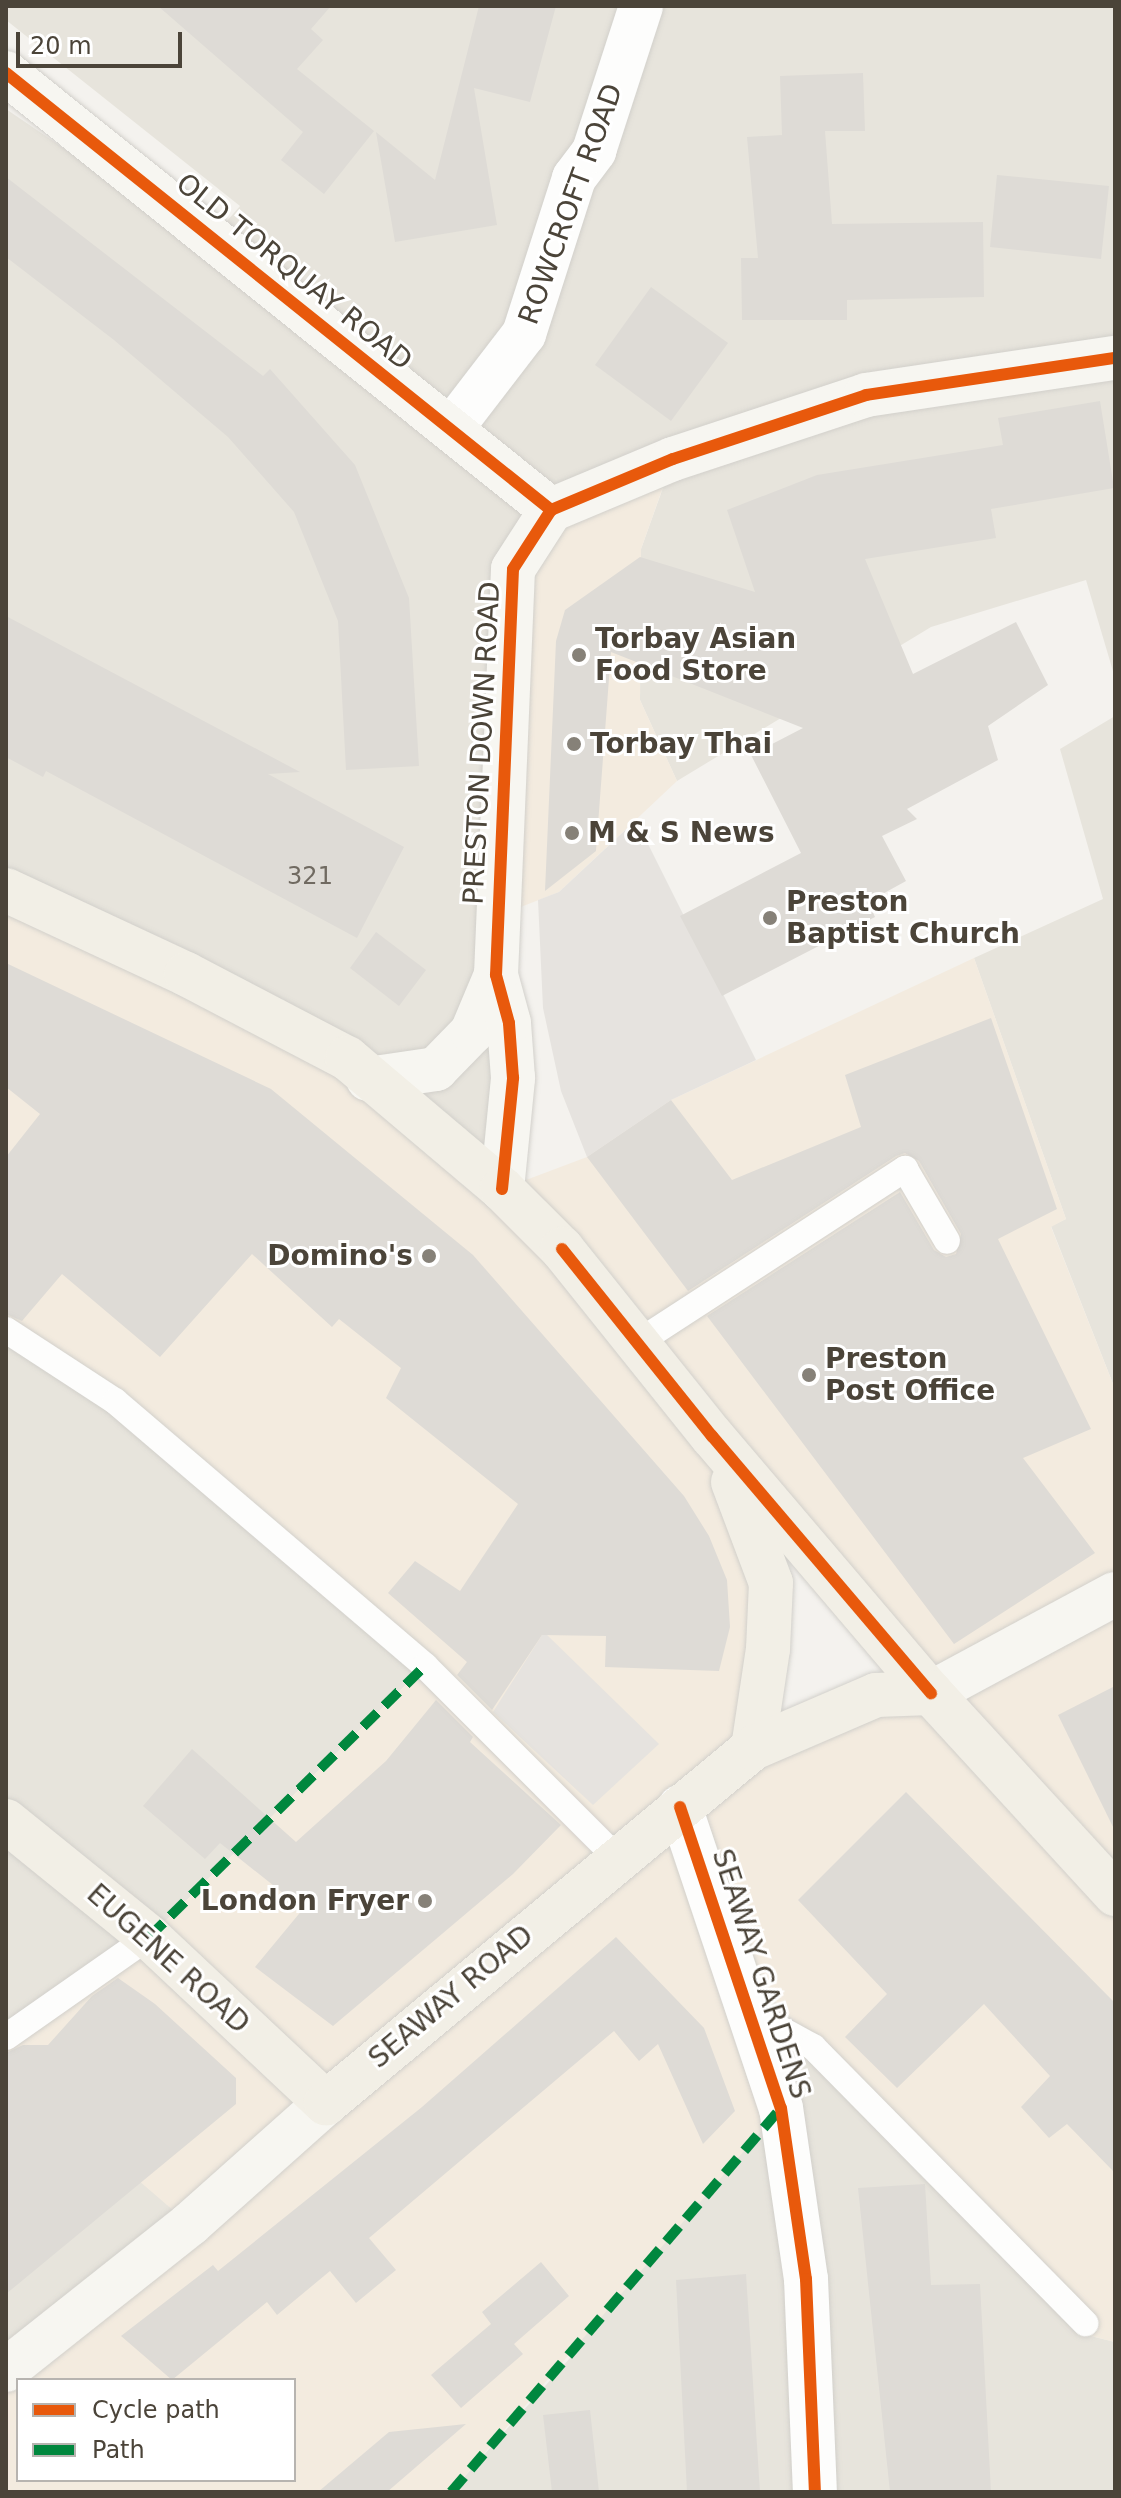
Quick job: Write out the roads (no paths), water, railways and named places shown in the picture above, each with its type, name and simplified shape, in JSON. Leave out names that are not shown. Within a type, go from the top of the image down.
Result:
[{"type":"main road","points":[[6,890],[186,974],[334,1051],[502,1189],[562,1249],[712,1436],[931,1693],[1115,1894]]},
{"type":"main road","points":[[712,1436],[754,1528],[771,1583],[768,1649],[753,1748]]},
{"type":"main road","name":"SEAWAY ROAD","points":[[326,2103],[753,1748],[876,1695],[931,1693]]},
{"type":"main road","name":"EUGENE ROAD","points":[[6,1821],[149,1937],[326,2103]]},
{"type":"street","name":"ROWCROFT ROAD","points":[[451,429],[524,334],[574,178],[594,151],[641,6]]},
{"type":"street","name":"OLD TORQUAY ROAD","points":[[6,73],[551,510]]},
{"type":"street","points":[[551,510],[673,459],[866,395],[1115,358]]},
{"type":"street","name":"PRESTON DOWN ROAD","points":[[502,1189],[513,1078],[509,1023],[496,975],[513,569],[551,510]]},
{"type":"street","name":"PRESTON DOWN ROAD","points":[[368,1079],[436,1069],[472,1032],[496,975]]},
{"type":"street","points":[[931,1693],[1115,1594]]},
{"type":"street","name":"SEAWAY GARDENS","points":[[680,1807],[781,2108],[806,2279],[815,2492]]},
{"type":"street","name":"SEAWAY ROAD","points":[[6,2370],[190,2224],[326,2103]]},
{"type":"lane","points":[[637,1343],[905,1169],[947,1241]]},
{"type":"lane","points":[[6,1330],[115,1401],[425,1666],[617,1858]]},
{"type":"lane","points":[[6,2037],[149,1937]]},
{"type":"lane","points":[[751,2013],[813,2047],[1085,2323]]},
{"type":"place","name":"Torbay Asian Food Store","points":[[579,655]]},
{"type":"place","name":"Torbay Thai","points":[[574,744]]},
{"type":"place","name":"M & S News","points":[[572,833]]},
{"type":"place","name":"Preston Baptist Church","points":[[770,918]]},
{"type":"place","name":"Domino's","points":[[429,1256]]},
{"type":"place","name":"Preston Post Office","points":[[809,1375]]},
{"type":"place","name":"London Fryer","points":[[425,1901]]}]
